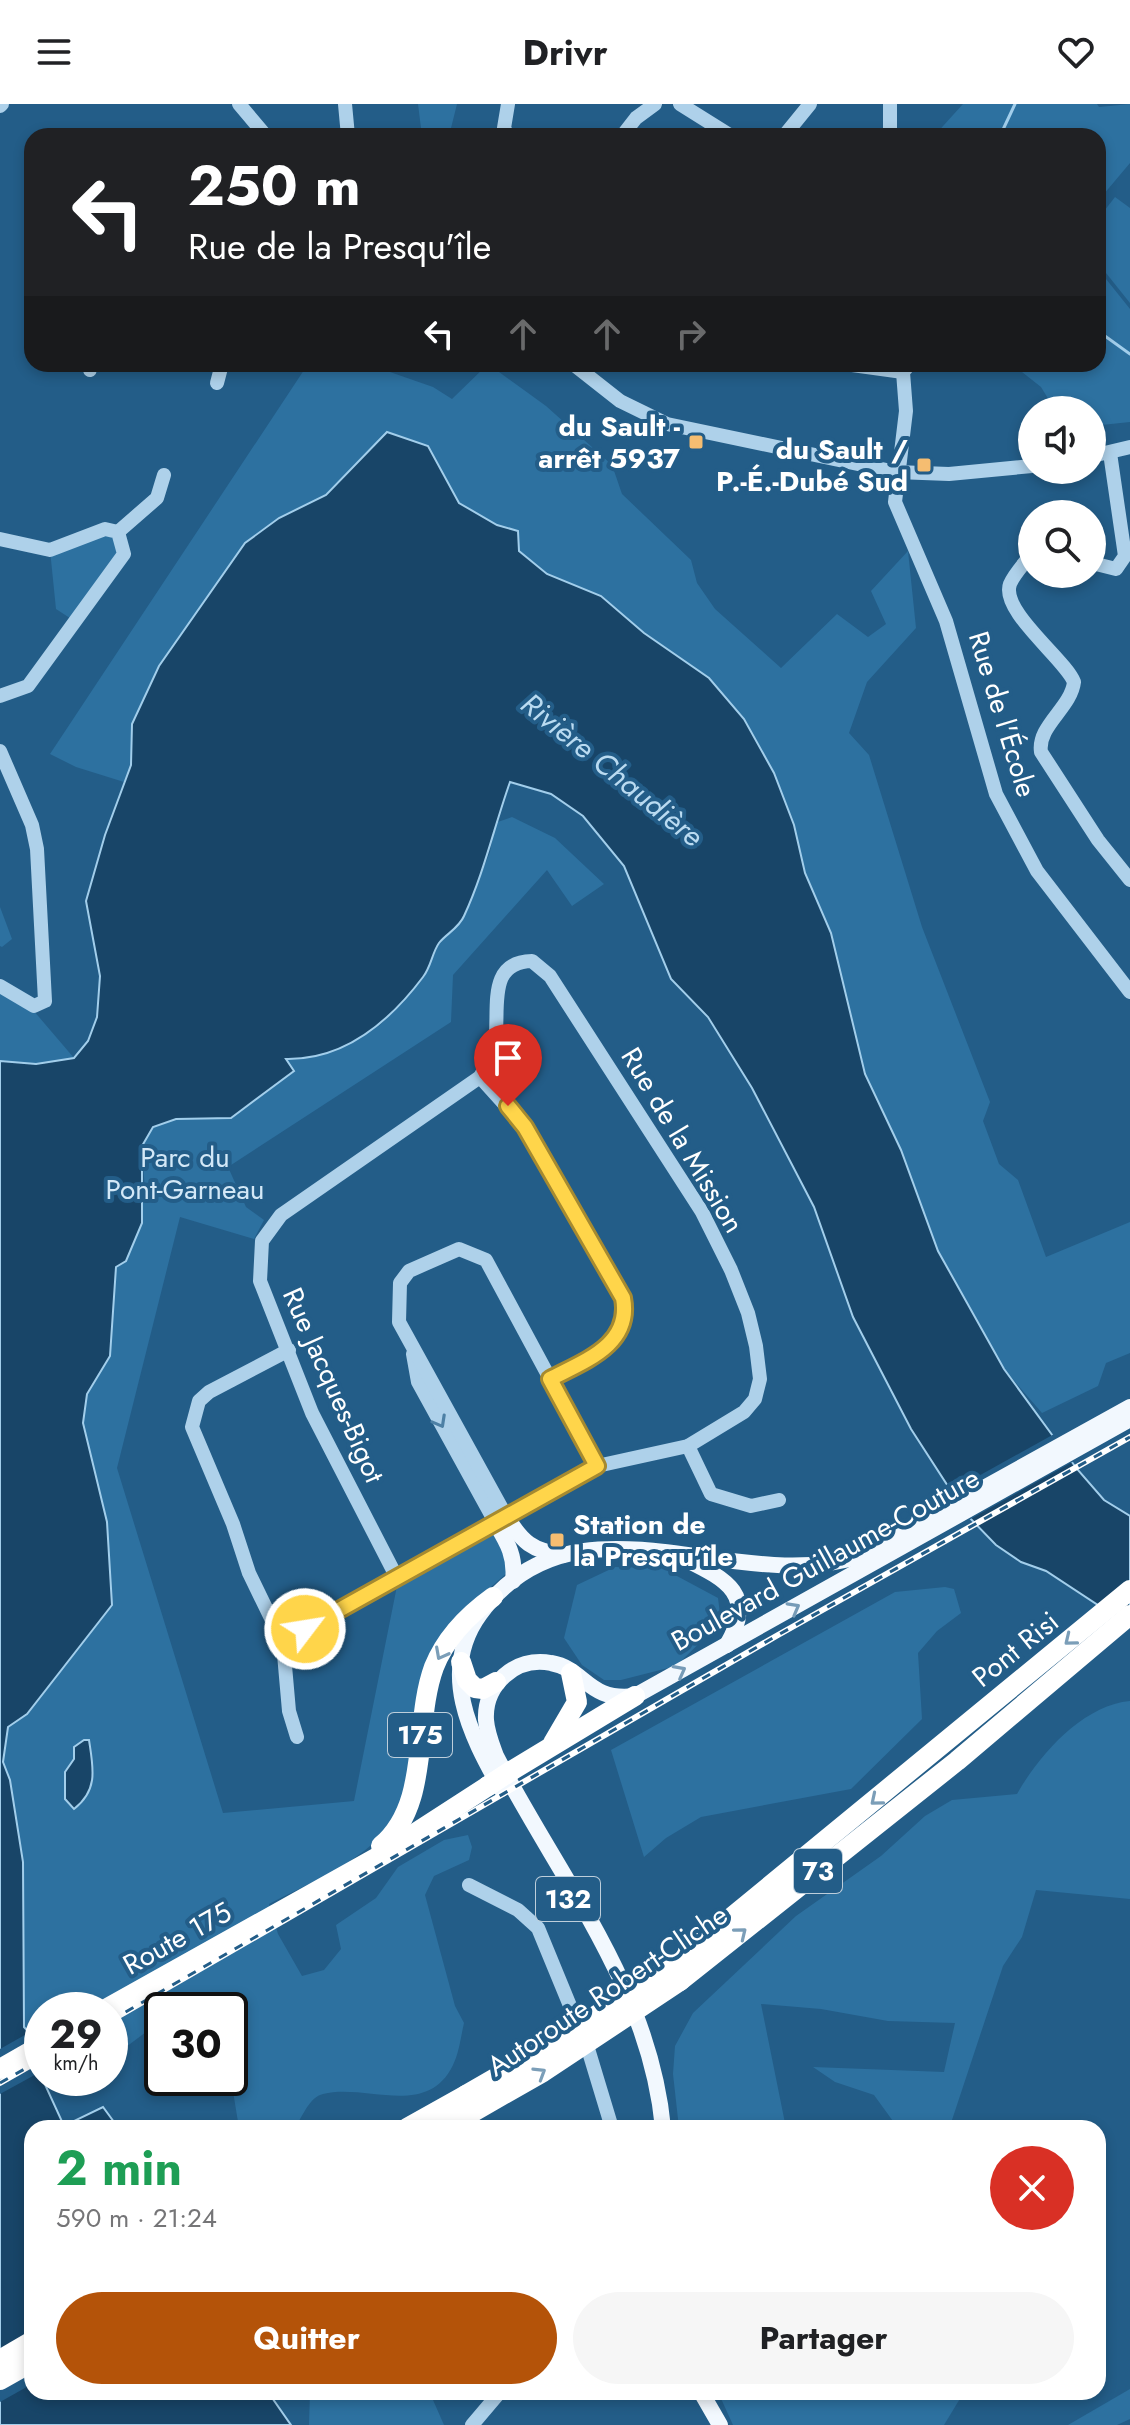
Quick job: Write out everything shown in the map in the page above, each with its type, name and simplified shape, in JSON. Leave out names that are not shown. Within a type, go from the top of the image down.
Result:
[{"type":"highway","name":"Pont Risi","points":[[936,1750],[1130,1590]]},
{"type":"highway","name":"Boulevard Guillaume-Couture","points":[[350,1872],[391,1838],[401,1823],[411,1801],[423,1711],[434,1667],[460,1625],[493,1597]]},
{"type":"highway","name":"Pont Risi","points":[[957,1761],[1130,1615]]},
{"type":"highway","points":[[461,1662],[467,1680],[475,1688],[483,1689],[496,1682]]},
{"type":"highway","points":[[548,1749],[573,1714],[577,1702],[571,1673]]},
{"type":"highway","name":"Boulevard Guillaume-Couture","points":[[276,1916],[635,1696]]},
{"type":"highway","name":"Autoroute Robert-Cliche","points":[[675,1974],[936,1750]]},
{"type":"highway","name":"Autoroute Robert-Cliche","points":[[469,2103],[535,2055],[675,1974],[957,1761]]},
{"type":"highway","name":"Route 175","points":[[128,1997],[276,1916]]},
{"type":"highway","points":[[0,2069],[24,2055]]},
{"type":"highway","name":"73","points":[[427,2120],[469,2103]]},
{"type":"highway","name":"73","points":[[453,2120],[469,2103]]},
{"type":"highway","points":[[0,2360],[24,2346]]},
{"type":"highway","points":[[0,2380],[24,2366]]},
{"type":"main road","name":"Boulevard Guillaume-Couture","points":[[635,1696],[726,1647],[866,1560],[1130,1407]]},
{"type":"main road","name":"Boulevard Guillaume-Couture","points":[[493,1597],[513,1581],[563,1555],[616,1547],[777,1567],[824,1566],[866,1560],[1130,1419]]},
{"type":"main road","points":[[501,1519],[534,1549],[563,1555]]},
{"type":"main road","points":[[501,1519],[516,1563],[513,1581]]},
{"type":"main road","points":[[669,1552],[723,1580],[735,1592],[740,1617],[726,1647]]},
{"type":"main road","name":"132","points":[[493,1597],[466,1634],[461,1662],[463,1705],[481,1754],[585,1926],[642,2032]]},
{"type":"main road","points":[[496,1682],[513,1669],[533,1662],[551,1663],[603,1694],[635,1696]]},
{"type":"main road","name":"132","points":[[496,1682],[489,1697],[486,1721],[496,1756],[602,1937],[623,1979],[655,2066],[662,2120]]},
{"type":"main road","points":[[706,2400],[720,2425]]},
{"type":"street","points":[[239,104],[258,128]]},
{"type":"street","points":[[345,104],[347,128]]},
{"type":"street","points":[[504,128],[508,104]]},
{"type":"street","points":[[628,128],[655,104]]},
{"type":"street","points":[[680,104],[718,128]]},
{"type":"street","points":[[790,128],[810,104]]},
{"type":"street","points":[[890,104],[890,128]]},
{"type":"street","points":[[217,383],[220,372]]},
{"type":"street","points":[[583,372],[620,401],[667,424],[896,472],[949,474],[1018,467]]},
{"type":"street","name":"Rue de l'École","points":[[906,372],[906,411],[896,472],[895,502],[946,621],[996,794],[1037,871],[1130,992]]},
{"type":"street","points":[[1106,454],[1130,447]]},
{"type":"street","points":[[1106,566],[1116,569],[1125,556],[1110,453]]},
{"type":"street","points":[[118,532],[157,498],[164,475]]},
{"type":"street","points":[[0,539],[50,550],[105,529],[118,532]]},
{"type":"street","points":[[0,696],[28,686],[118,567],[124,554],[118,532]]},
{"type":"street","points":[[1018,573],[1010,584],[1011,596],[1037,640],[1065,666],[1074,682],[1069,699],[1042,738],[1041,752],[1098,840],[1130,880]]},
{"type":"street","points":[[0,751],[32,825],[37,849],[45,986],[42,1005],[34,1006],[0,986]]},
{"type":"street","name":"Rue de la Mission","points":[[283,1643],[396,1576],[597,1466],[688,1446],[744,1412],[755,1399],[760,1379],[748,1313],[702,1212],[550,976],[532,961],[520,961],[506,969],[500,979],[494,1049],[480,1077]]},
{"type":"street","points":[[480,1077],[525,1127],[623,1298],[625,1311],[620,1333],[594,1355],[550,1379]]},
{"type":"street","name":"Rue Jacques-Bigot","points":[[396,1576],[333,1459],[260,1281],[262,1241],[281,1215],[480,1077]]},
{"type":"street","points":[[501,1519],[418,1382],[412,1350],[399,1322],[400,1283],[409,1271],[450,1251],[470,1251],[486,1260],[597,1466]]},
{"type":"street","points":[[289,1350],[209,1392],[195,1411],[192,1427],[233,1524],[249,1573],[283,1643],[289,1711],[297,1737]]},
{"type":"street","points":[[688,1446],[711,1494],[751,1506],[779,1500]]},
{"type":"street","points":[[469,1885],[518,1910],[538,1928],[589,2052],[610,2120]]},
{"type":"street","points":[[472,2425],[493,2400]]},
{"type":"green space","points":[[418,104],[457,104],[451,128],[421,128]]},
{"type":"green space","points":[[963,104],[1097,104],[1099,107],[1130,104],[1130,163],[1106,192],[1106,128],[941,128]]},
{"type":"green space","points":[[1115,197],[1130,208],[1130,303],[1106,273],[1106,209]]},
{"type":"green space","points":[[1106,279],[1130,309],[1130,422],[1106,425],[1106,396],[1046,396],[1041,387],[1022,372],[1106,372]]},
{"type":"green space","points":[[303,372],[390,372],[433,387],[452,399],[480,372],[499,372],[546,406],[612,465],[622,494],[691,560],[697,583],[715,609],[781,668],[837,614],[868,637],[886,624],[871,591],[908,551],[916,628],[867,682],[849,733],[869,755],[922,927],[990,1102],[983,1121],[999,1164],[1018,1180],[1046,1257],[1130,1222],[1130,1353],[1106,1363],[1098,1386],[1042,1413],[1004,1369],[938,1251],[901,1150],[865,1074],[831,933],[805,873],[794,825],[644,633],[601,596],[547,574],[518,551],[518,531],[497,525],[459,503],[428,446],[387,433],[326,495],[279,518],[132,724],[131,765],[124,782],[76,767],[50,754]]},
{"type":"green space","points":[[105,529],[123,542],[76,622],[56,609],[50,550]]},
{"type":"green space","name":"Parc du Pont-Garneau","points":[[512,817],[555,838],[604,884],[572,906],[547,870],[453,975],[451,1022],[228,1167],[246,1207],[264,1220],[254,1239],[180,1217],[117,1468],[223,1813],[354,1801],[397,1586],[493,1533],[500,1537],[508,1572],[469,1606],[452,1627],[415,1764],[395,1815],[384,1832],[360,1854],[269,1904],[278,1934],[302,1976],[324,1970],[341,1949],[336,1925],[376,1898],[398,1867],[444,1840],[468,1835],[472,1847],[469,1860],[434,1876],[425,1895],[455,2006],[464,2023],[455,2060],[442,2081],[428,2091],[394,2096],[358,2092],[323,2094],[315,2098],[300,2120],[238,2120],[234,2096],[248,2096],[248,1992],[144,1992],[144,2034],[128,2046],[128,1992],[24,1992],[24,2027],[23,1862],[10,1780],[3,1762],[8,1727],[27,1714],[112,1605],[107,1522],[83,1423],[87,1394],[110,1356],[116,1267],[145,1192],[142,1146],[153,1127],[175,1119],[231,1118],[294,1071],[285,1059],[303,1059],[379,1026],[425,975],[439,944],[462,921],[490,852],[495,823]]},
{"type":"green space","points":[[0,907],[12,939],[2,947],[0,946]]},
{"type":"green space","points":[[0,986],[27,1003],[74,1058],[36,1064],[0,1061]]},
{"type":"green space","points":[[615,1567],[662,1568],[718,1598],[721,1622],[676,1666],[621,1680],[604,1680],[582,1665],[564,1638],[577,1585]]},
{"type":"green space","points":[[945,1587],[954,1589],[961,1613],[937,1631],[918,1653],[922,1719],[851,1789],[701,1817],[666,1838],[644,1857],[611,1750],[895,1592]]},
{"type":"green space","points":[[1130,1701],[1130,1899],[1036,1890],[1022,1937],[1003,1966],[952,2120],[892,2120],[874,2095],[835,2082],[813,2067],[944,2072],[955,2023],[888,2021],[821,2009],[761,2004],[784,2120],[678,2120],[673,2074],[675,2046],[693,2013],[796,1916],[881,1856],[925,1816],[952,1800],[1017,1794],[1037,1764],[1064,1734],[1079,1722],[1113,1705]]},
{"type":"green space","points":[[1130,2389],[1130,2419],[1117,2425],[1068,2425]]},
{"type":"green space","points":[[310,2400],[433,2400],[444,2425],[309,2425]]},
{"type":"green space","points":[[722,2400],[959,2400],[944,2425],[733,2425]]},
{"type":"water","name":"Rivière Chaudière","points":[[387,432],[428,446],[459,503],[497,525],[518,531],[519,551],[547,574],[601,596],[644,633],[709,678],[744,719],[774,773],[794,825],[805,873],[831,933],[865,1074],[901,1150],[938,1251],[1004,1369],[1077,1469],[1104,1500],[1130,1516],[1130,1615],[1101,1607],[1046,1571],[1021,1562],[996,1545],[966,1514],[911,1429],[853,1317],[814,1207],[752,1088],[708,1017],[671,979],[624,866],[583,816],[551,794],[510,782],[464,916],[439,943],[426,973],[396,1009],[364,1035],[346,1045],[307,1058],[286,1059],[294,1071],[231,1118],[176,1119],[153,1127],[142,1146],[142,1223],[126,1261],[116,1267],[110,1356],[87,1394],[83,1423],[107,1522],[112,1605],[27,1714],[8,1727],[3,1762],[10,1780],[23,1862],[24,2096],[50,2096],[61,2120],[24,2120],[24,2400],[274,2400],[291,2425],[0,2425],[0,1061],[36,1064],[74,1058],[88,1041],[97,1017],[100,976],[86,901],[105,835],[131,765],[132,724],[159,666],[245,543],[279,518],[326,495]]},
{"type":"water","points":[[89,1740],[91,1786],[74,1809],[65,1799],[65,1772],[74,1759],[74,1747]]},
{"type":"water","points":[[103,2107],[113,2120],[76,2120]]},
{"type":"pier","points":[[1056,1433],[1076,1460],[967,1521],[963,1517],[948,1493]]},
{"type":"pier","points":[[24,2036],[24,2081],[0,2094],[0,2049]]},
{"type":"pier","points":[[24,2338],[24,2388],[0,2402],[0,2352]]},
{"type":"waterway","points":[[1004,128],[1015,104]]},
{"type":"waterway","points":[[1106,337],[1130,354]]},
{"type":"railway","points":[[128,2011],[778,1635],[1130,1437]]},
{"type":"railway","points":[[0,2083],[24,2069]]},
{"type":"place","name":"du Sault - arrêt 5937","points":[[696,442]]},
{"type":"place","name":"du Sault / P.-É.-Dubé Sud","points":[[924,465]]},
{"type":"place","name":"Station de la Presqu'île","points":[[557,1540]]},
{"type":"route","points":[[305,1629],[597,1466],[550,1379],[610,1345],[624,1323],[623,1298],[525,1127],[508,1106]]}]
